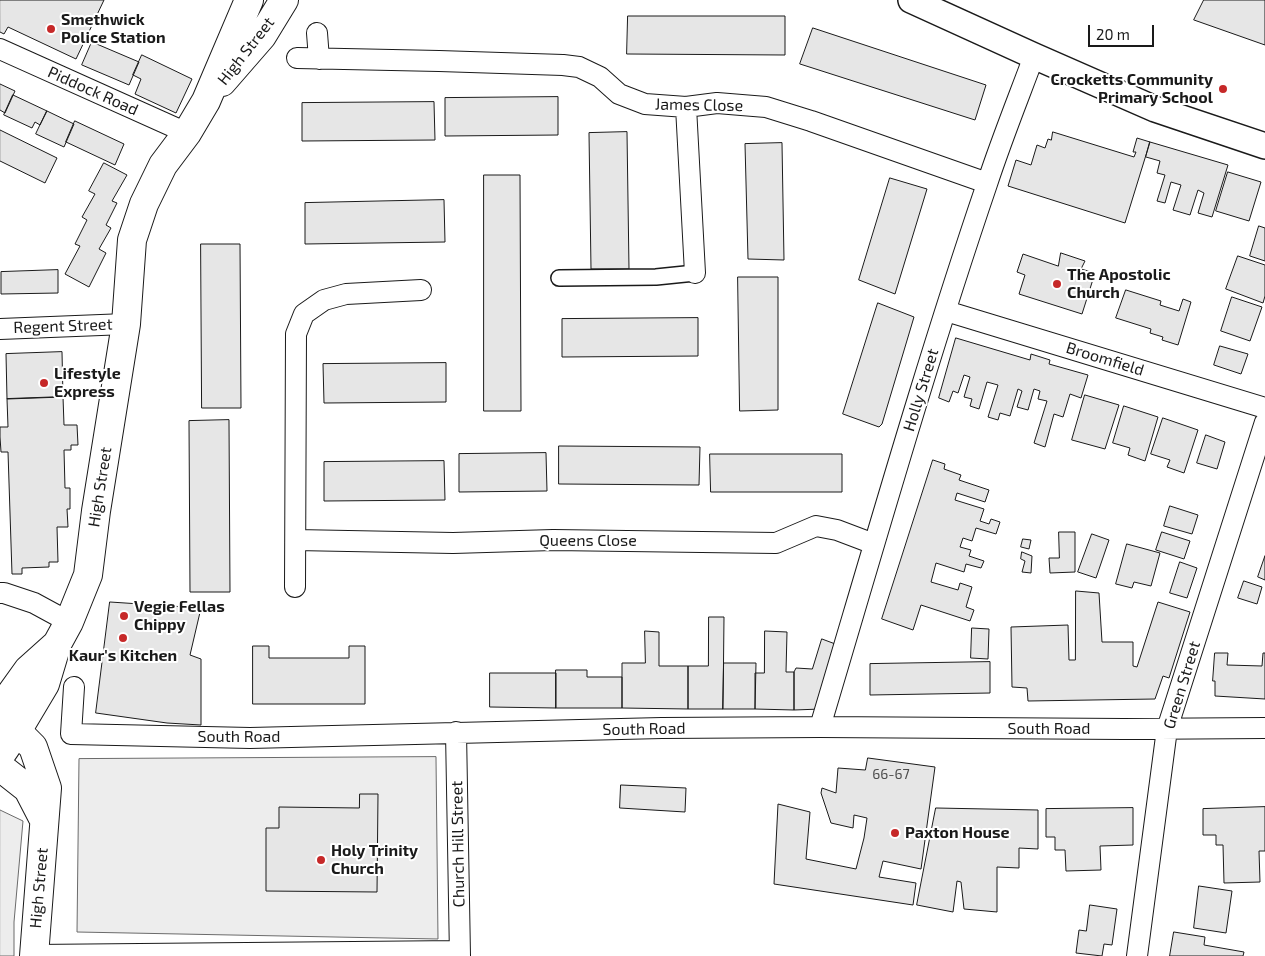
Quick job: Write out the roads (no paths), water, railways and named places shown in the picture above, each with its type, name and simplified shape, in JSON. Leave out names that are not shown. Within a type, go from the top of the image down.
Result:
[{"type":"main road","name":"High Street","points":[[0,756],[8,732],[45,684],[63,633],[88,576],[100,482],[126,324],[153,227],[187,133],[206,101],[249,0]]},
{"type":"main road","name":"High Street","points":[[206,101],[262,36],[284,0]]},
{"type":"main road","name":"High Street","points":[[0,710],[28,670],[63,633]]},
{"type":"main road","name":"High Street","points":[[8,732],[33,747],[47,788],[34,955]]},
{"type":"main road","points":[[0,767],[28,789],[44,820]]},
{"type":"street","points":[[911,0],[1155,109],[1265,146]]},
{"type":"street","points":[[317,33],[319,60]]},
{"type":"street","name":"Piddock Road","points":[[0,49],[187,133]]},
{"type":"street","name":"Holly Street","points":[[820,727],[946,311],[987,183],[1034,56]]},
{"type":"street","name":"James Close","points":[[297,58],[319,60],[448,61],[579,67],[600,77],[619,94],[645,104],[686,107],[717,103],[766,107],[987,183]]},
{"type":"street","points":[[559,278],[656,277],[695,273],[686,107]]},
{"type":"street","points":[[295,587],[296,334],[304,314],[324,300],[346,294],[421,290]]},
{"type":"street","name":"Broomfield","points":[[946,311],[1265,408]]},
{"type":"street","name":"Regent Street","points":[[0,329],[126,324]]},
{"type":"street","name":"Green Street","points":[[1137,956],[1167,729],[1265,422]]},
{"type":"street","name":"Queens Close","points":[[296,540],[453,543],[553,540],[776,543],[816,526],[837,530],[874,544]]},
{"type":"street","points":[[0,593],[34,603],[63,633]]},
{"type":"street","name":"South Road","points":[[74,687],[71,734],[250,738],[662,728],[1265,728]]},
{"type":"street","name":"Church Hill Street","points":[[456,732],[460,954]]},
{"type":"street","points":[[34,955],[460,954]]},
{"type":"place","name":"Smethwick Police Station","points":[[51,29]]},
{"type":"place","name":"Crocketts Community Primary School","points":[[1223,89]]},
{"type":"place","name":"The Apostolic Church","points":[[1057,284]]},
{"type":"place","name":"Lifestyle Express","points":[[44,383]]},
{"type":"place","name":"Vegie Fellas Chippy","points":[[124,616]]},
{"type":"place","name":"Kaur's Kitchen","points":[[123,638]]},
{"type":"place","name":"Paxton House","points":[[895,833]]},
{"type":"place","name":"Holy Trinity Church","points":[[321,860]]}]
